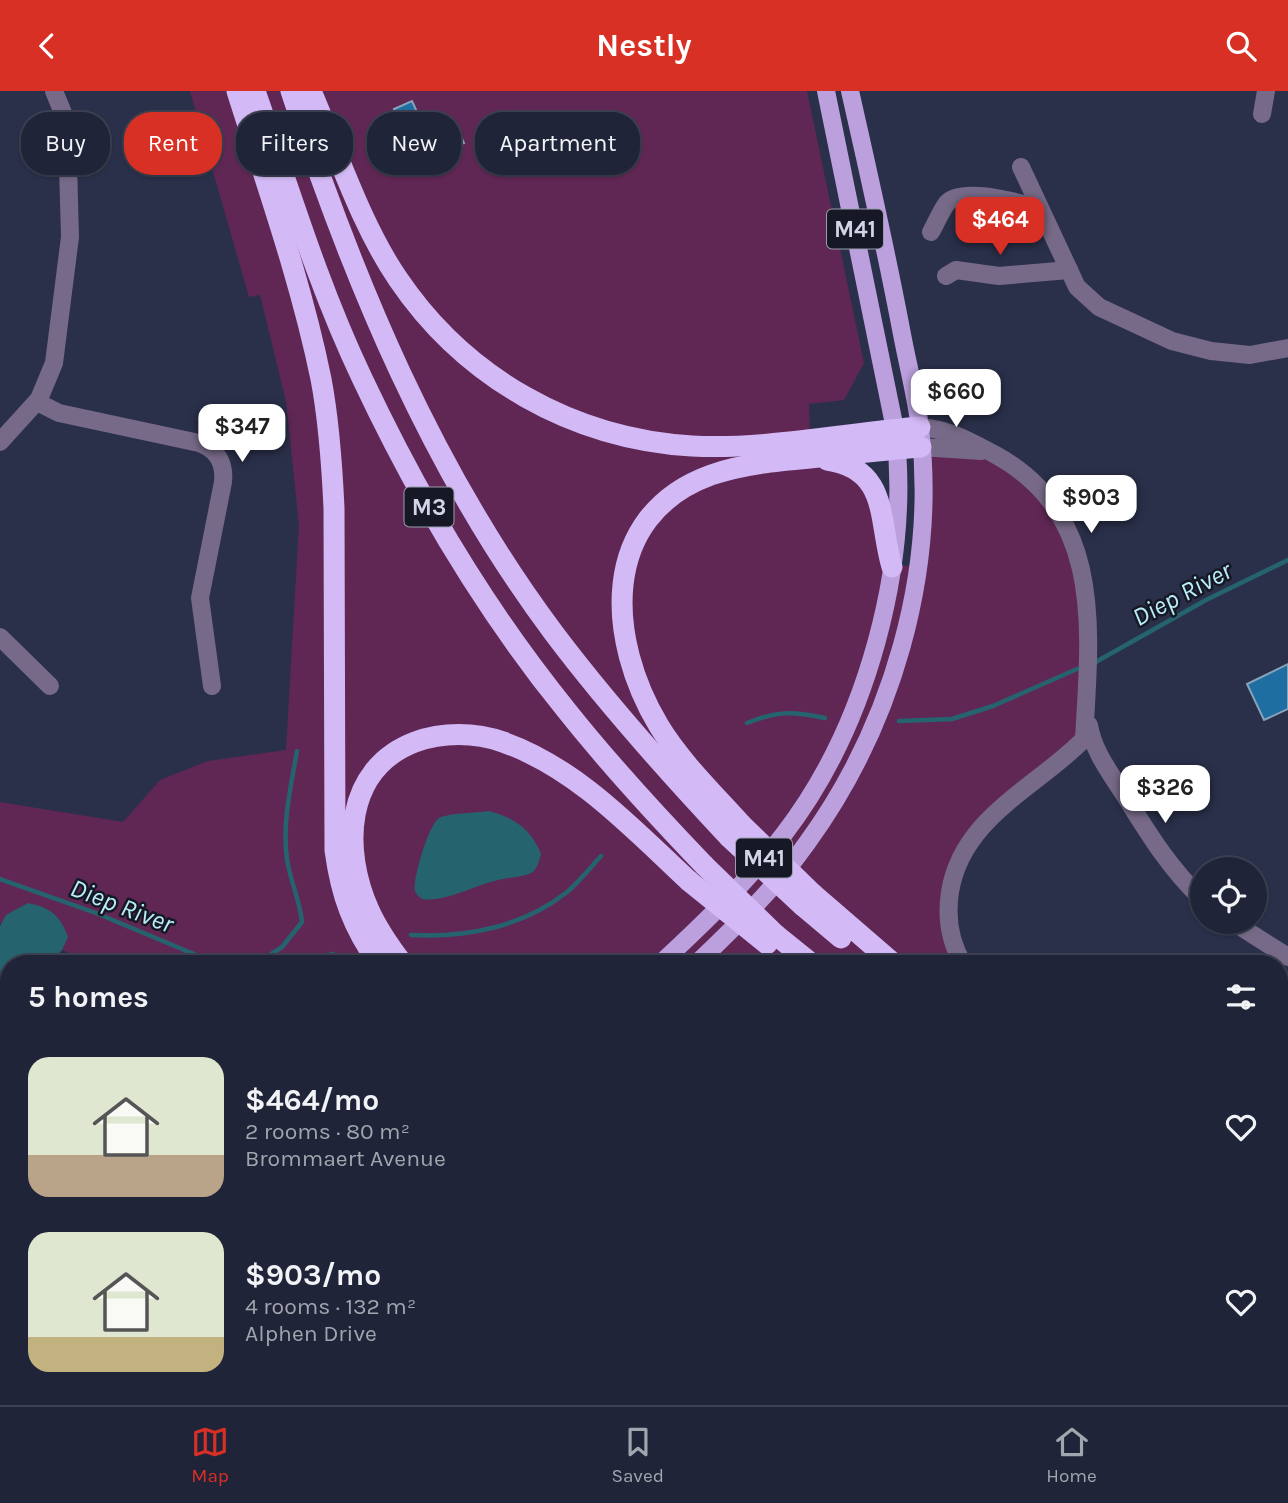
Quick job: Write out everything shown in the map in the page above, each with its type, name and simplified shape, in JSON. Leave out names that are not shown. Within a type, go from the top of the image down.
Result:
[{"type":"highway","points":[[237,91],[308,321],[321,382],[331,455],[334,507],[335,851],[340,885],[353,920],[373,955]]},
{"type":"highway","name":"M3","points":[[255,91],[304,238],[333,312],[361,377],[417,485],[471,577],[557,699],[635,792],[696,873]]},
{"type":"highway","name":"M3","points":[[291,91],[336,223],[368,303],[424,422],[470,504],[552,631],[664,767],[735,831]]},
{"type":"highway","points":[[311,91],[370,230],[397,278],[428,318],[471,362],[517,393],[556,414],[599,430],[646,441],[693,446],[920,437]]},
{"type":"highway","points":[[863,955],[735,831],[659,726],[631,662],[621,599],[625,562],[643,524],[674,493],[712,475],[757,463],[811,458],[896,439]]},
{"type":"highway","points":[[811,458],[845,464],[870,482],[884,515],[885,544],[892,567]]},
{"type":"highway","points":[[397,955],[369,910],[358,878],[353,849],[353,824],[359,795],[371,775],[391,755],[425,738],[457,734],[502,742],[539,757],[567,774],[696,873],[786,955]]},
{"type":"highway","points":[[808,900],[882,955]]},
{"type":"highway","points":[[772,940],[797,955]]},
{"type":"main road","name":"M41","points":[[669,955],[746,880],[785,833],[817,784],[844,733],[878,642],[892,567],[896,526],[896,439],[826,91]]},
{"type":"main road","name":"M41","points":[[705,955],[764,897],[805,846],[839,794],[866,743],[896,665],[910,612],[922,525],[920,437],[883,239],[850,91]]},
{"type":"street","points":[[0,442],[37,402],[46,387],[54,363],[70,237],[67,128],[64,113],[54,91]]},
{"type":"street","points":[[1262,114],[1266,91]]},
{"type":"street","points":[[1021,167],[1077,286],[1099,307],[1172,341],[1232,355],[1288,348]]},
{"type":"street","points":[[931,232],[947,204],[956,198],[992,197],[1039,208]]},
{"type":"street","points":[[946,276],[956,270],[999,276],[1069,270]]},
{"type":"street","points":[[37,402],[59,412],[199,443],[218,456],[223,468],[223,482],[200,599],[212,686]]},
{"type":"street","points":[[920,437],[988,452],[1018,469],[1043,489],[1060,513],[1071,535],[1086,604],[1088,628],[1085,746],[1108,769],[1156,847],[1190,885]]},
{"type":"street","points":[[0,637],[50,686]]},
{"type":"street","points":[[959,955],[951,936],[948,908],[952,881],[965,849],[984,823],[1085,746]]},
{"type":"street","points":[[1252,934],[1285,955]]},
{"type":"shaded area","points":[[190,91],[807,91],[864,363],[844,400],[809,404],[811,458],[861,473],[893,567],[917,565],[921,447],[988,452],[1018,469],[1077,554],[1084,739],[1002,806],[952,881],[962,955],[76,955],[0,923],[0,802],[123,822],[160,780],[208,761],[286,750],[299,525],[286,401],[260,295],[249,297],[214,175],[222,175],[222,112],[196,112]]},
{"type":"shaded area","points":[[489,811],[507,817],[527,831],[541,854],[535,869],[528,874],[494,881],[441,898],[422,899],[415,891],[416,876],[426,841],[435,822],[449,815]]},
{"type":"shaded area","points":[[28,903],[43,907],[62,923],[68,937],[62,950],[57,955],[0,955],[0,926],[6,915]]},
{"type":"building","points":[[412,101],[417,112],[395,112],[394,109]]},
{"type":"building","points":[[1288,664],[1288,709],[1264,720],[1247,684]]},
{"type":"waterway","name":"Diep River","points":[[1094,663],[1206,600],[1288,560]]},
{"type":"waterway","name":"Diep River","points":[[899,721],[952,719],[993,706],[1077,669]]},
{"type":"waterway","name":"Diep River","points":[[747,723],[785,713],[825,718]]},
{"type":"waterway","points":[[270,955],[282,947],[302,922],[288,867],[286,845],[288,805],[297,751]]},
{"type":"waterway","name":"Diep River","points":[[411,935],[473,932],[513,922],[532,914],[567,892],[601,856]]},
{"type":"waterway","name":"Diep River","points":[[0,879],[96,913],[196,955]]},
{"type":"waterway","name":"Diep River","points":[[327,955],[333,954]]}]
